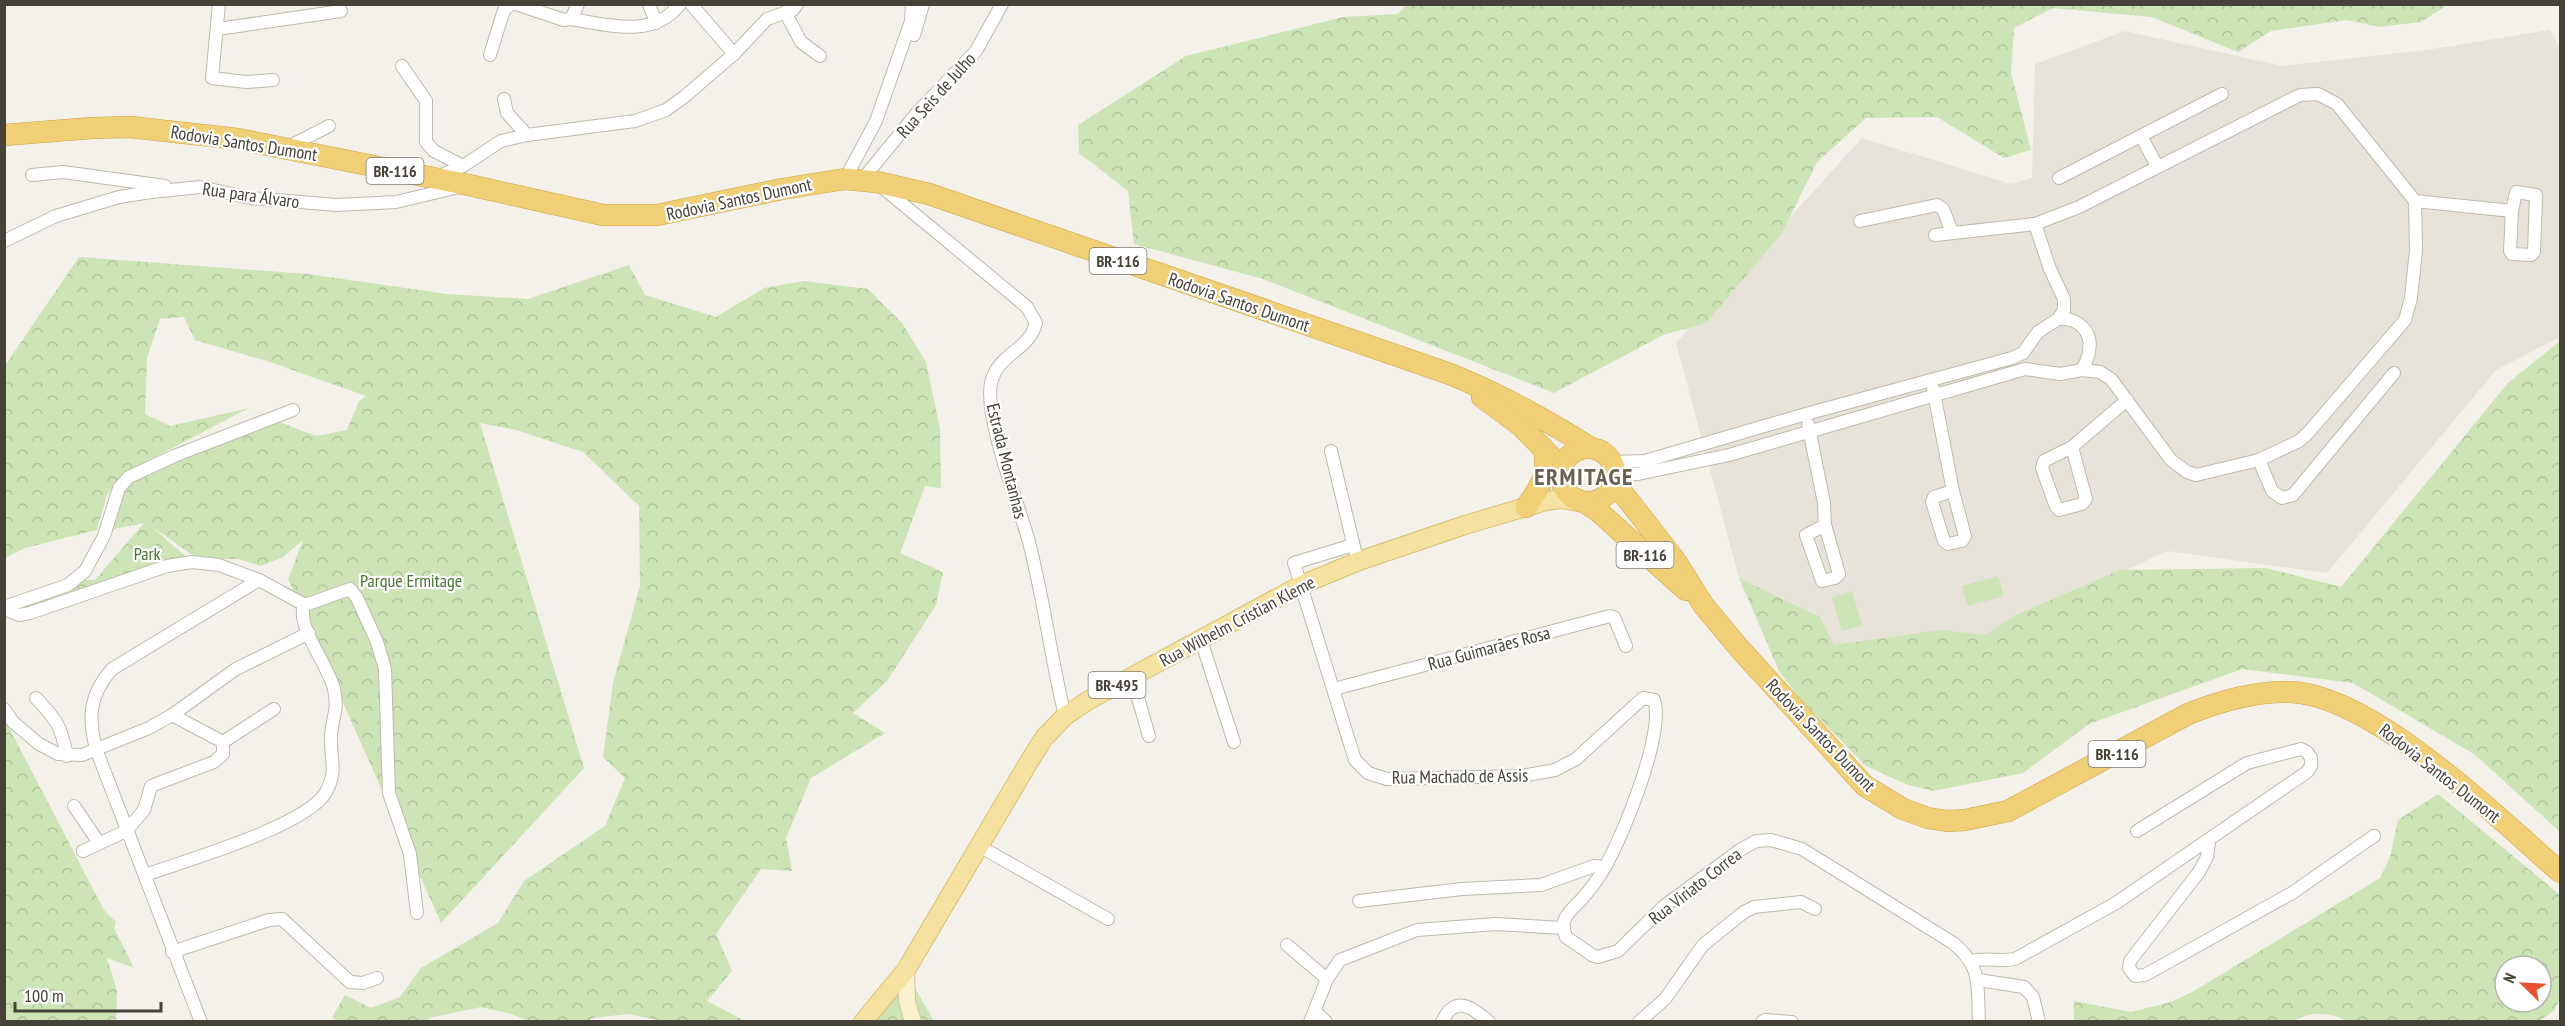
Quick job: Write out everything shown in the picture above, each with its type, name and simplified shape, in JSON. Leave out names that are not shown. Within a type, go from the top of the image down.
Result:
[{"type":"highway","name":"Rodovia Santos Dumont","points":[[4,135],[92,128],[130,128],[238,139],[433,179],[466,175],[603,215],[657,216],[782,189],[862,180],[929,194],[1450,374]]},
{"type":"highway","name":"BR-116","points":[[1450,374],[1497,393],[1536,413],[1591,448],[1600,450],[1704,606]]},
{"type":"highway","name":"BR-116","points":[[1450,374],[1521,426],[1561,471],[1561,481],[1566,493],[1598,511],[1704,606]]},
{"type":"highway","points":[[1561,471],[1566,462],[1580,450],[1591,448]]},
{"type":"highway","points":[[1526,507],[1544,481],[1547,472],[1544,450]]},
{"type":"highway","points":[[1584,503],[1603,496],[1614,473]]},
{"type":"highway","name":"Rodovia Santos Dumont","points":[[1704,606],[1739,648],[1865,786],[1903,809],[1928,818],[1947,821],[1965,820],[2007,811],[2188,714],[2211,705],[2265,693],[2292,692],[2319,697],[2380,726],[2442,771],[2560,872]]},
{"type":"main road","name":"BR-495","points":[[1526,507],[1561,471]]},
{"type":"main road","name":"BR-495","points":[[1526,507],[1560,499],[1584,503]]},
{"type":"main road","name":"Rua Wilhelm Cristian Kleme","points":[[863,1022],[906,970],[1030,760],[1044,738],[1065,716],[1096,696],[1356,553],[1526,507]]},
{"type":"street","points":[[219,4],[212,76],[214,80],[246,82],[273,80]]},
{"type":"street","points":[[489,54],[504,10],[513,4],[558,19],[641,27],[670,17],[680,4]]},
{"type":"street","points":[[571,19],[578,4]]},
{"type":"street","points":[[649,4],[656,23]]},
{"type":"street","points":[[691,4],[734,54]]},
{"type":"street","points":[[402,66],[426,101],[426,142],[434,151],[466,175],[501,141],[652,116],[684,97],[734,54],[767,19],[793,10],[797,4]]},
{"type":"street","points":[[862,180],[876,121],[911,21],[912,4]]},
{"type":"street","points":[[897,61],[918,25],[923,4]]},
{"type":"street","name":"Rua Seis de Julho","points":[[862,180],[917,113],[976,51],[1002,4]]},
{"type":"street","points":[[218,29],[341,11]]},
{"type":"street","points":[[785,12],[801,42],[820,56]]},
{"type":"street","points":[[2059,178],[2222,94]]},
{"type":"street","points":[[1614,473],[1638,474],[1729,454],[2025,369],[2039,369],[2060,374],[2082,370],[2100,372],[2111,380],[2171,459],[2187,472],[2205,474],[2259,459],[2299,441],[2308,433],[2405,320],[2411,298],[2416,250],[2415,201],[2345,112],[2337,104],[2318,94],[2300,95],[2079,207],[2035,224],[1935,235]]},
{"type":"street","points":[[504,99],[507,113],[527,135]]},
{"type":"street","points":[[287,148],[329,126]]},
{"type":"street","points":[[2141,136],[2157,166]]},
{"type":"street","points":[[32,175],[63,172],[178,189]]},
{"type":"street","name":"Rua para Álvaro","points":[[4,241],[56,216],[119,197],[200,187],[250,198],[337,205],[396,202],[466,175]]},
{"type":"street","name":"Estrada Montanhas","points":[[862,180],[1027,307],[1036,323],[1028,341],[1012,352],[995,372],[990,394],[994,423],[1031,553],[1065,716]]},
{"type":"street","points":[[2516,192],[2536,195],[2534,252],[2531,255],[2512,254],[2510,251],[2512,211],[2516,192]]},
{"type":"street","points":[[2415,201],[2512,211]]},
{"type":"street","points":[[1860,221],[1937,205],[1944,209],[1952,232]]},
{"type":"street","points":[[1614,473],[1645,461],[2023,353],[2038,332],[2058,319],[2064,310],[2064,299],[2050,269],[2035,224]]},
{"type":"street","points":[[2058,319],[2070,318],[2078,322],[2086,333],[2090,350],[2082,370]]},
{"type":"street","points":[[2031,342],[2031,354],[2039,369]]},
{"type":"street","points":[[2259,459],[2272,491],[2282,498],[2293,495],[2394,373]]},
{"type":"street","points":[[1931,381],[1953,491]]},
{"type":"street","points":[[2072,447],[2086,499],[2082,504],[2059,510],[2042,465],[2046,458],[2072,447],[2127,400]]},
{"type":"street","points":[[4,608],[68,585],[85,571],[104,536],[119,488],[129,477],[174,456],[293,410]]},
{"type":"street","points":[[1806,414],[1824,503],[1825,525]]},
{"type":"street","points":[[1331,451],[1356,553]]},
{"type":"street","points":[[4,608],[19,615],[30,613],[167,566],[192,562],[219,565],[259,580],[305,605],[350,589],[357,598],[377,642],[385,669],[389,793],[410,854],[417,913]]},
{"type":"street","points":[[201,1022],[126,831],[96,749],[90,723],[92,709],[103,679],[112,669],[259,580]]},
{"type":"street","name":"Rua Machado de Assis","points":[[1301,585],[1355,760],[1368,773],[1387,779],[1522,776],[1555,770],[1576,759],[1643,698],[1654,700],[1657,708],[1653,739],[1633,804],[1605,867]]},
{"type":"street","points":[[145,875],[273,828],[305,811],[323,796],[334,766],[331,740],[336,715],[336,700],[328,670],[309,633],[302,613],[305,605]]},
{"type":"street","name":"Rua Guimarães Rosa","points":[[1334,689],[1610,616],[1614,617],[1626,646]]},
{"type":"street","points":[[4,709],[26,735],[51,751],[67,756],[82,755],[149,728],[172,715],[236,669],[309,633]]},
{"type":"street","points":[[1201,640],[1234,742]]},
{"type":"street","points":[[1132,677],[1149,736]]},
{"type":"street","points":[[36,698],[56,719],[62,732],[67,756]]},
{"type":"street","points":[[223,742],[274,709]]},
{"type":"street","points":[[172,715],[223,742]]},
{"type":"street","points":[[83,850],[126,831],[144,810],[151,786],[214,762],[223,754],[223,742]]},
{"type":"street","points":[[1971,961],[1981,958],[2002,961],[2015,959],[2116,903],[2209,842],[2307,772],[2312,762],[2307,752],[2297,749],[2247,763],[2138,831]]},
{"type":"street","points":[[74,806],[99,843]]},
{"type":"street","points":[[2209,842],[2207,856],[2199,872],[2130,961],[2129,968],[2135,976],[2145,975],[2292,893],[2374,836]]},
{"type":"street","name":"Rua Viriato Correa","points":[[1563,928],[1566,937],[1592,955],[1598,957],[1618,951],[1663,907],[1714,869],[1756,841],[1771,840],[1802,849],[1953,943],[1971,961],[1978,980],[1979,1022]]},
{"type":"street","points":[[980,846],[1108,919]]},
{"type":"street","points":[[1326,1022],[1312,1016],[1327,980],[1340,960],[1417,930],[1496,924],[1563,928],[1565,919],[1591,889],[1605,867],[1594,866],[1541,885],[1462,889],[1359,901]]},
{"type":"street","points":[[1639,1022],[1665,999],[1704,945],[1744,912],[1754,907],[1801,902],[1815,909]]},
{"type":"street","points":[[172,952],[269,920],[282,919],[350,982],[356,984],[377,978]]},
{"type":"street","points":[[1287,945],[1327,980]]},
{"type":"street","points":[[906,970],[907,1001],[913,1022]]},
{"type":"street","points":[[1978,980],[2024,987],[2033,997],[2039,1022]]},
{"type":"street","points":[[1442,1022],[1448,1011],[1462,1005],[1472,1007],[1489,1022]]},
{"type":"street","points":[[1762,1022],[1765,1020],[1792,1022]]},
{"type":"shaded area","points":[[2550,30],[2560,48],[2560,337],[2496,370],[2327,573],[2167,551],[1985,635],[1834,645],[1739,578],[1676,343],[1862,138],[2011,184],[2032,178],[2035,64],[2125,31],[2282,66],[2426,50]]},
{"type":"green space","points":[[1406,5],[2447,5],[2421,22],[2379,27],[2347,20],[2271,31],[2238,52],[2152,17],[2053,8],[2014,28],[2011,73],[2031,150],[2004,158],[1937,117],[1866,118],[1817,162],[1782,233],[1706,323],[1663,335],[1554,393],[1263,279],[1134,244],[1128,191],[1079,153],[1078,125],[1186,56],[1343,17],[1398,14]]},
{"type":"green space","points":[[79,257],[307,274],[447,294],[528,299],[629,265],[645,295],[716,317],[764,288],[804,281],[868,289],[902,323],[926,362],[940,429],[941,488],[925,486],[900,553],[943,572],[936,605],[887,681],[853,713],[885,733],[811,778],[786,838],[792,871],[761,869],[716,934],[732,971],[707,1001],[745,1021],[662,1021],[628,1014],[592,1018],[589,1021],[529,1021],[481,1007],[429,1018],[427,1021],[336,1021],[332,1017],[345,995],[371,1008],[400,997],[421,968],[498,923],[524,881],[605,826],[625,778],[603,757],[613,683],[640,586],[639,506],[583,452],[516,430],[480,423],[584,768],[441,923],[288,579],[303,540],[283,557],[261,566],[238,559],[198,559],[151,526],[192,562],[12,612],[77,580],[95,580],[144,523],[109,530],[117,500],[129,482],[258,419],[282,423],[316,436],[347,430],[359,401],[366,396],[267,361],[195,340],[184,317],[160,319],[147,358],[145,414],[170,426],[249,408],[124,473],[107,495],[97,530],[25,548],[5,558],[4,367]]},
{"type":"green space","points":[[2560,341],[2560,832],[2474,754],[2353,683],[2242,669],[2089,724],[2023,773],[1933,791],[1908,785],[1866,766],[1801,700],[1779,671],[1739,578],[1820,617],[1834,645],[1941,630],[1985,635],[2016,615],[2120,570],[2266,568],[2341,587],[2508,383]]},
{"type":"green space","points":[[1998,576],[2004,596],[1968,606],[1962,586]]},
{"type":"green space","points":[[1852,591],[1862,625],[1842,631],[1832,598]]},
{"type":"green space","points":[[5,720],[104,910],[116,922],[114,928],[134,968],[107,958],[117,991],[116,1021],[5,1021]]},
{"type":"green space","points":[[2438,794],[2560,895],[2560,999],[2554,1011],[2553,954],[2493,954],[2493,1014],[2550,1014],[2539,1021],[2348,1022],[2327,1014],[2312,1014],[2291,1022],[2074,1021],[2074,1001],[2131,1012],[2171,1002],[2194,991],[2380,878],[2390,857],[2398,820]]},
{"type":"green space","points":[[901,964],[934,1021],[858,1022]]},
{"type":"district","name":"ERMITAGE","points":[[1584,476]]},
{"type":"park label","name":"Park","points":[[147,553]]},
{"type":"park label","name":"Parque Ermitage","points":[[411,580]]}]
